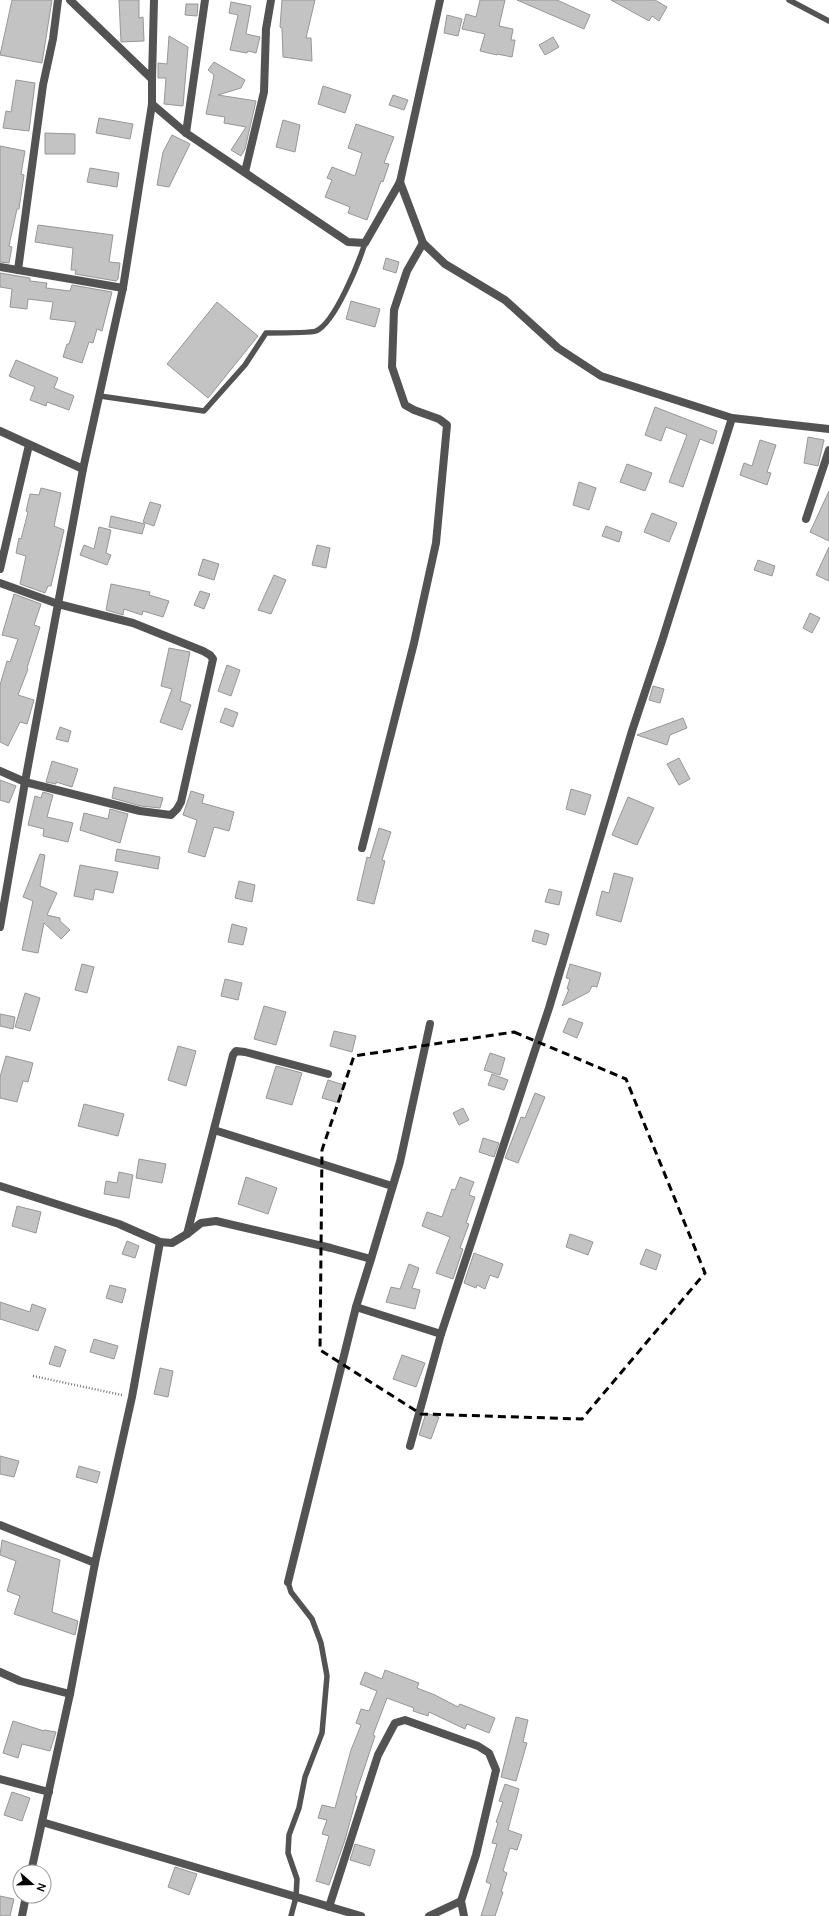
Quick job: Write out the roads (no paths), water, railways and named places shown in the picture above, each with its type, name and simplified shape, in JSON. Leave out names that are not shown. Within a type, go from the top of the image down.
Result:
[{"type":"street","points":[[18,270],[44,86],[53,39],[58,0]]},
{"type":"street","points":[[0,927],[24,782],[83,469],[123,288],[152,104],[154,0]]},
{"type":"street","points":[[186,133],[205,0]]},
{"type":"street","points":[[245,172],[264,92],[266,29],[271,0]]},
{"type":"street","points":[[152,104],[186,133],[348,242],[365,243],[400,182],[440,0]]},
{"type":"street","points":[[74,2],[152,79]]},
{"type":"street","points":[[400,182],[423,243],[446,264],[505,300],[558,348],[601,376],[732,418],[829,429]]},
{"type":"street","points":[[362,848],[414,643],[436,543],[447,425],[439,419],[405,405],[392,367],[394,310],[407,271],[423,243]]},
{"type":"street","points":[[0,267],[123,288]]},
{"type":"street","points":[[410,1446],[441,1334],[549,1008],[632,731],[732,418]]},
{"type":"street","points":[[0,431],[83,469]]},
{"type":"street","points":[[0,569],[29,445]]},
{"type":"street","points":[[806,519],[829,450]]},
{"type":"street","points":[[0,583],[58,604],[133,623],[203,651],[210,655],[212,659],[181,802],[171,815],[140,810],[24,782],[0,771]]},
{"type":"street","points":[[288,1582],[356,1307],[400,1162],[430,1024]]},
{"type":"street","points":[[187,1234],[233,1055],[236,1051],[328,1074]]},
{"type":"street","points":[[214,1130],[392,1186]]},
{"type":"street","points":[[0,1186],[119,1224],[160,1242],[172,1243],[201,1223],[216,1221],[371,1259]]},
{"type":"street","points":[[33,1864],[70,1694],[95,1563],[132,1397],[160,1242]]},
{"type":"street","points":[[356,1307],[441,1334]]},
{"type":"street","points":[[0,1525],[95,1563]]},
{"type":"street","points":[[0,1672],[20,1681],[70,1694]]},
{"type":"street","points":[[329,1907],[378,1755],[395,1722],[405,1720],[478,1746],[490,1753],[496,1770],[476,1855],[461,1901],[464,1916]]},
{"type":"street","points":[[0,1779],[49,1792]]},
{"type":"street","points":[[42,1822],[361,1916]]},
{"type":"street","points":[[429,1916],[461,1901]]},
{"type":"street","points":[[22,1916],[24,1904]]},
{"type":"lane","points":[[789,0],[829,21]]},
{"type":"lane","points":[[100,396],[204,411],[246,365],[266,333],[316,331],[330,318],[359,263],[365,243]]},
{"type":"lane","points":[[288,1582],[292,1592],[312,1619],[322,1643],[327,1676],[322,1733],[305,1777],[299,1808],[289,1834],[288,1852],[297,1879],[296,1897],[291,1916]]}]
